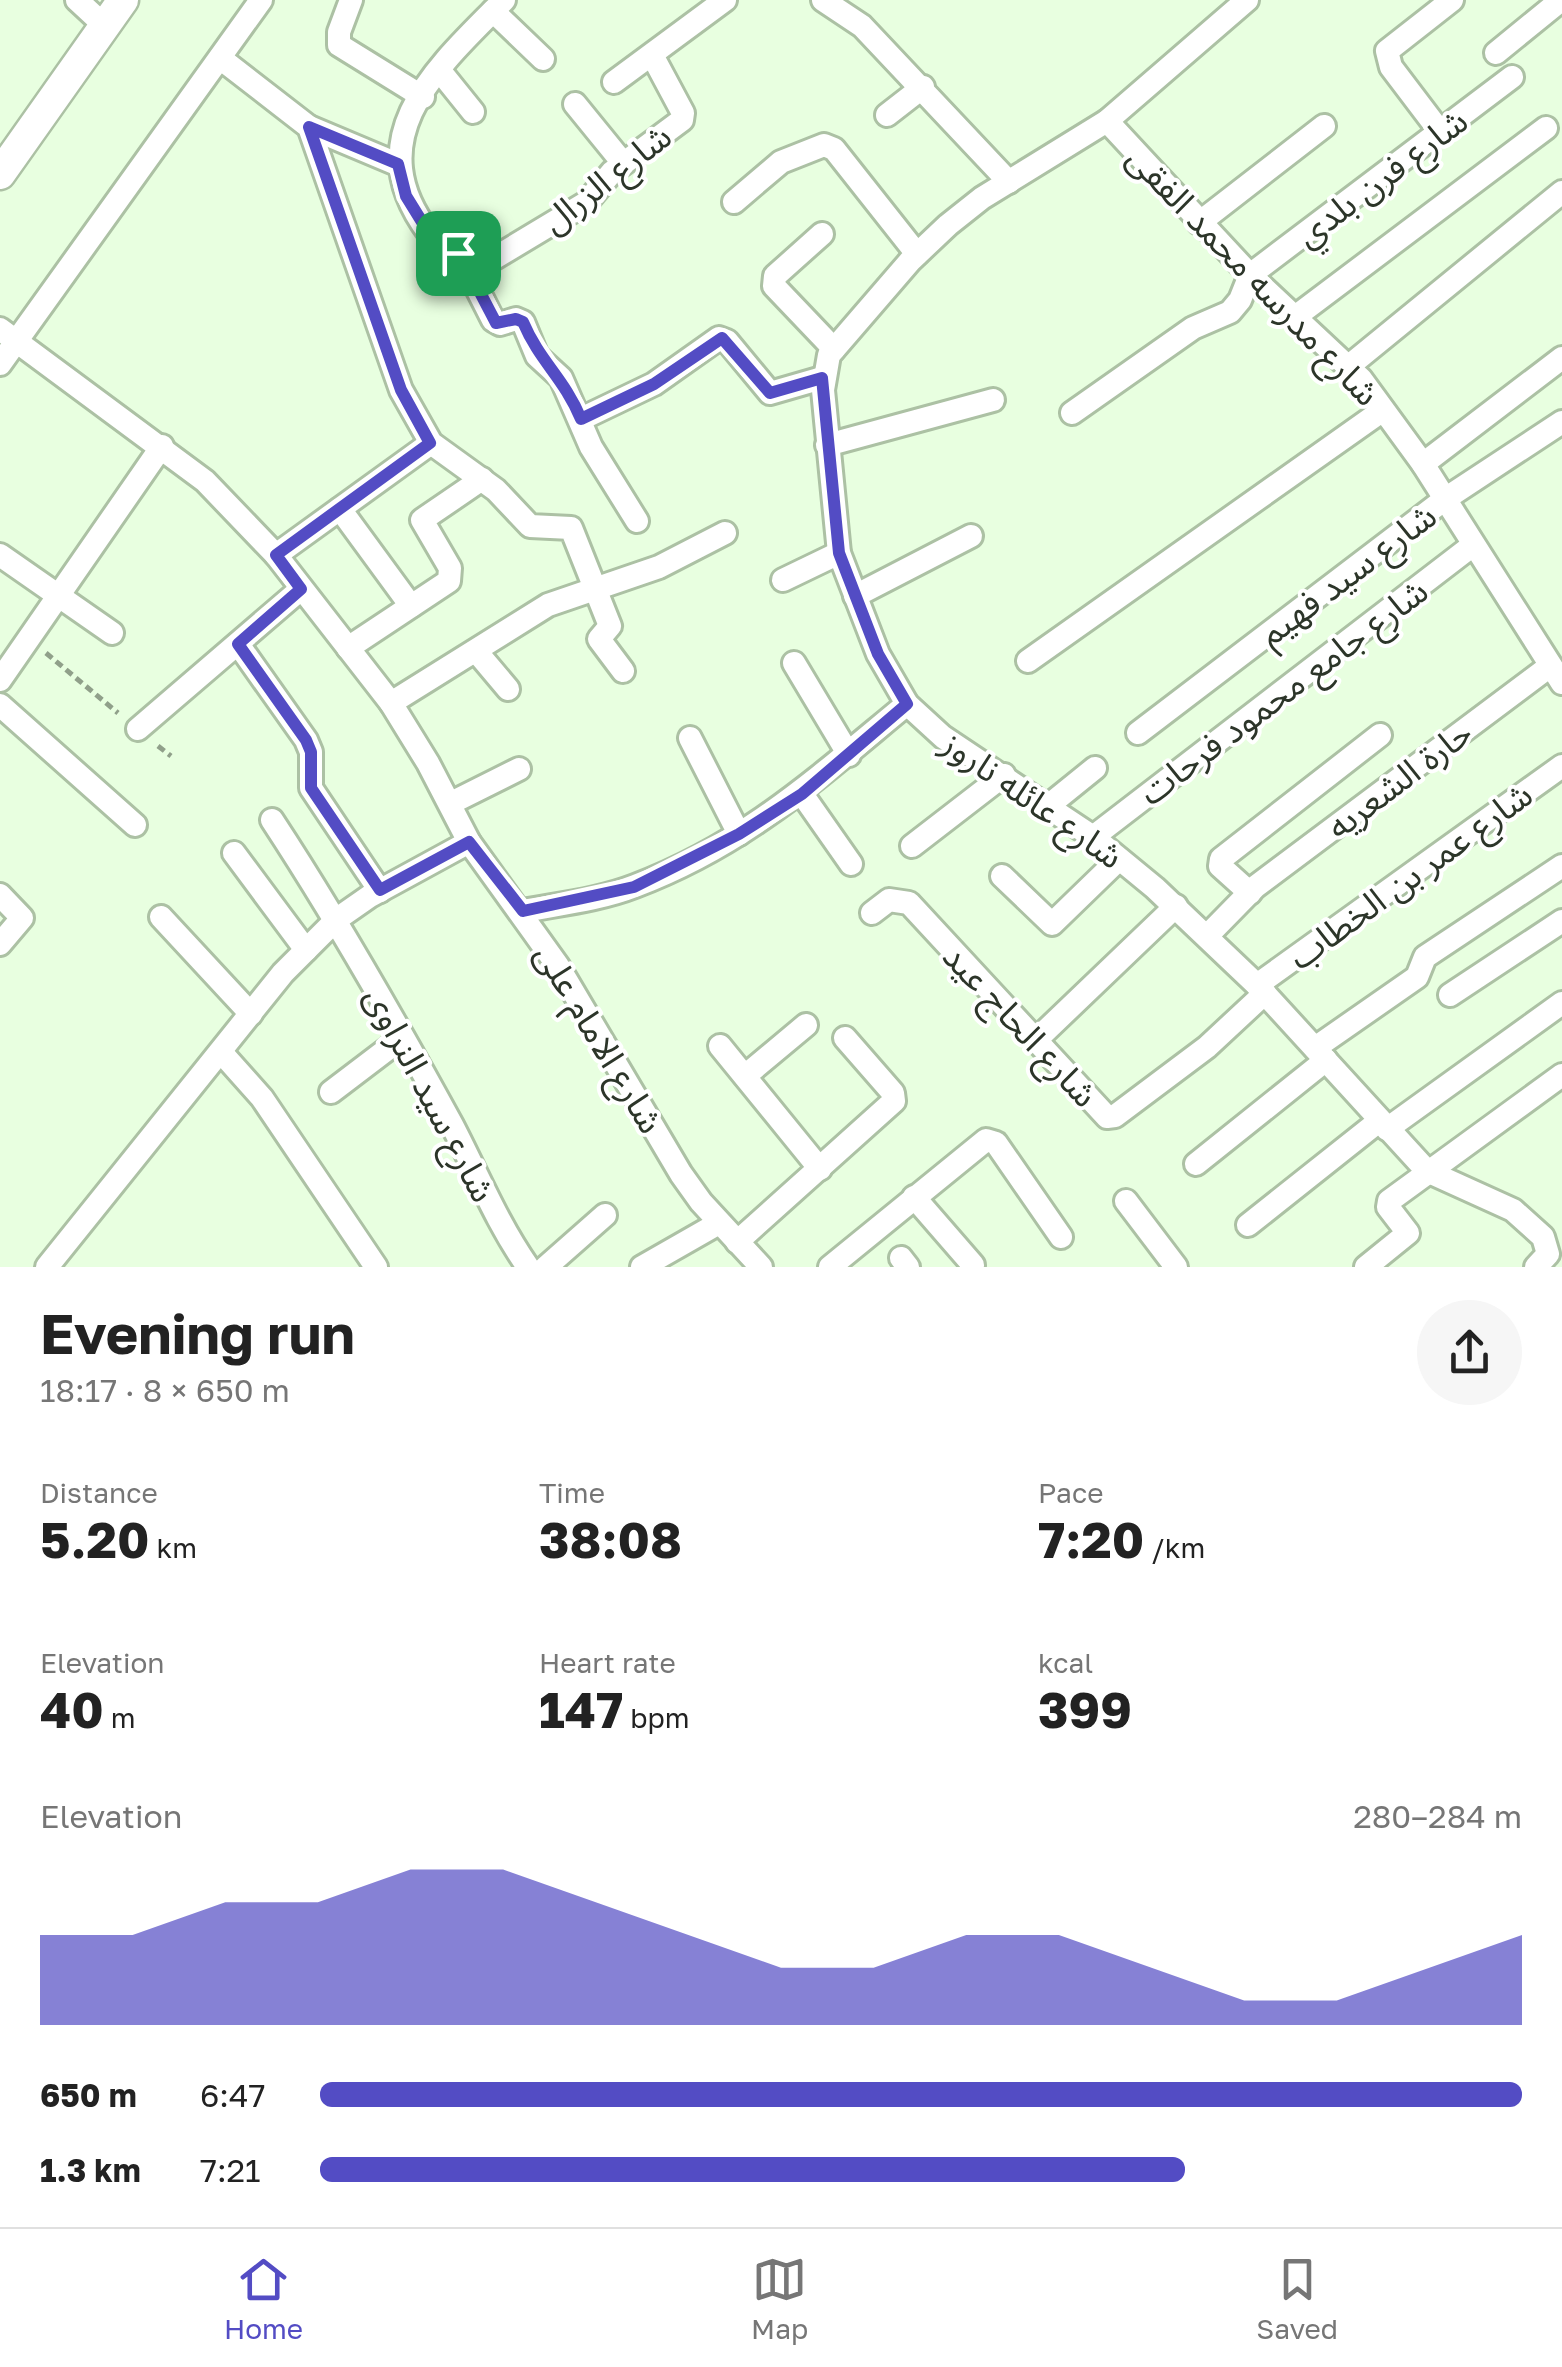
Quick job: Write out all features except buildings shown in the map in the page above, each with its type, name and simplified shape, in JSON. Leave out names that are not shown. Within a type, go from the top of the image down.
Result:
[{"type":"street","points":[[77,0],[104,26]]},
{"type":"street","points":[[0,174],[123,0]]},
{"type":"street","points":[[0,364],[9,336],[261,0]]},
{"type":"street","points":[[352,0],[339,32],[339,46],[423,97]]},
{"type":"street","points":[[614,82],[726,0]]},
{"type":"street","points":[[823,0],[852,7],[1009,182]]},
{"type":"street","name":"شارع عائله ناروز","points":[[1247,0],[1108,121],[982,198],[918,254],[834,349],[822,378],[839,553],[878,654],[907,704],[943,737],[1093,837],[1176,906],[1261,989],[1426,1171],[1552,1230],[1548,1254],[1536,1267]]},
{"type":"street","points":[[1441,133],[1391,67],[1386,51],[1452,0]]},
{"type":"street","points":[[1496,53],[1560,0]]},
{"type":"street","points":[[543,59],[498,6],[440,71],[404,126],[398,164],[416,213],[430,233],[449,233],[496,323],[516,319],[523,322],[537,356],[557,372],[591,447],[637,521]]},
{"type":"street","name":"شارع الزرال","points":[[468,274],[586,203],[622,164],[682,120],[683,113],[652,55]]},
{"type":"street","points":[[220,58],[309,127],[398,164]]},
{"type":"street","points":[[440,71],[474,112]]},
{"type":"street","name":"شارع فرن بلدي","points":[[1072,414],[1193,328],[1230,312],[1240,300],[1250,275],[1512,78]]},
{"type":"street","points":[[887,115],[922,88]]},
{"type":"street","points":[[574,104],[622,164]]},
{"type":"street","name":"شارع مدرسه محمد الفقى","points":[[1108,121],[1250,275],[1349,366],[1423,464],[1556,674]]},
{"type":"street","points":[[1199,223],[1324,126]]},
{"type":"street","points":[[309,127],[401,390],[430,443],[482,479],[530,526],[571,528],[610,626],[599,639],[623,671]]},
{"type":"street","points":[[1295,317],[1546,128]]},
{"type":"street","points":[[734,202],[781,162],[824,145],[834,150],[918,254]]},
{"type":"street","points":[[1349,366],[1562,192]]},
{"type":"street","points":[[822,234],[775,276],[774,286],[834,349]]},
{"type":"street","name":"شارع الامام على","points":[[9,336],[162,446],[240,514],[276,555],[391,704],[451,803],[469,842],[523,911],[681,1174],[719,1223],[761,1267]]},
{"type":"street","points":[[581,419],[654,384],[722,338],[770,393],[822,378]]},
{"type":"street","points":[[1423,464],[1562,358]]},
{"type":"street","points":[[827,445],[994,400]]},
{"type":"street","points":[[1028,662],[1384,410]]},
{"type":"street","name":"شارع سيد فهيم","points":[[1138,733],[1445,499],[1562,422]]},
{"type":"street","points":[[276,555],[430,443]]},
{"type":"street","points":[[0,680],[162,446]]},
{"type":"street","points":[[348,648],[452,574],[422,520],[482,479]]},
{"type":"street","points":[[340,509],[411,606]]},
{"type":"street","points":[[391,704],[548,604],[660,567],[725,533]]},
{"type":"street","points":[[855,596],[971,536]]},
{"type":"street","name":"شارع جامع محمود فرحات","points":[[1093,837],[1474,545]]},
{"type":"street","points":[[784,580],[839,553]]},
{"type":"street","points":[[0,554],[112,633]]},
{"type":"street","points":[[138,729],[301,589]]},
{"type":"street","points":[[238,644],[306,740],[311,752],[311,788],[380,890]]},
{"type":"street","points":[[476,651],[508,689]]},
{"type":"street","points":[[794,663],[849,754]]},
{"type":"street","name":"حارة الشعريه","points":[[1208,936],[1250,893],[1556,674]]},
{"type":"street","points":[[0,704],[135,825]]},
{"type":"street","points":[[523,911],[634,887],[739,834],[802,794],[907,704]]},
{"type":"street","name":"حارة الشعريه","points":[[1250,893],[1220,866],[1221,860],[1380,735]]},
{"type":"street","points":[[690,738],[739,834]]},
{"type":"street","name":"شارع عمر بن الخطاب","points":[[1261,989],[1562,766]]},
{"type":"street","points":[[1048,806],[1094,768]]},
{"type":"street","points":[[451,803],[519,769]]},
{"type":"street","points":[[912,846],[1004,775]]},
{"type":"street","points":[[802,794],[851,864]]},
{"type":"street","name":"شارع سيد النراوى","points":[[272,820],[337,920],[506,1236],[528,1267]]},
{"type":"street","points":[[47,1267],[306,950],[337,920],[380,890],[469,842]]},
{"type":"street","points":[[234,854],[306,950]]},
{"type":"street","points":[[1002,876],[1052,924],[1120,859]]},
{"type":"street","points":[[1196,1164],[1321,1054],[1418,977],[1425,957],[1562,866]]},
{"type":"street","points":[[0,895],[22,918],[0,944]]},
{"type":"street","name":"شارع الحاج عيد","points":[[872,913],[889,900],[909,903],[1111,1117],[1207,1048],[1261,989]]},
{"type":"street","points":[[1036,1041],[1176,906]]},
{"type":"street","points":[[161,917],[251,1014]]},
{"type":"street","points":[[1450,994],[1562,921]]},
{"type":"street","points":[[1248,1224],[1383,1125],[1562,1004]]},
{"type":"street","points":[[745,1076],[806,1025]]},
{"type":"street","points":[[331,1092],[402,1038]]},
{"type":"street","points":[[737,1242],[894,1101],[893,1093],[844,1038]]},
{"type":"street","points":[[720,1046],[820,1169]]},
{"type":"street","points":[[220,1052],[262,1098],[376,1267]]},
{"type":"street","points":[[1366,1267],[1404,1240],[1406,1229],[1388,1207],[1389,1200],[1562,1075]]},
{"type":"street","points":[[830,1267],[981,1142],[991,1140],[1060,1237]]},
{"type":"street","points":[[914,1197],[973,1266]]},
{"type":"street","points":[[1126,1201],[1176,1267]]},
{"type":"street","points":[[546,1267],[606,1215]]},
{"type":"street","points":[[642,1267],[719,1223]]},
{"type":"path","points":[[28,639],[171,756]]},
{"type":"route","points":[[309,127],[398,164],[406,196],[416,213],[430,233],[449,233],[458,253],[493,320],[500,324],[516,319],[523,322],[537,356],[557,372],[581,419],[654,384],[722,338],[770,393],[822,378],[839,553],[878,654],[907,704],[802,794],[739,834],[634,887],[523,911],[469,842],[380,890],[311,788],[311,752],[306,740],[238,644],[301,589],[276,555],[430,443],[401,390],[309,127]]}]
